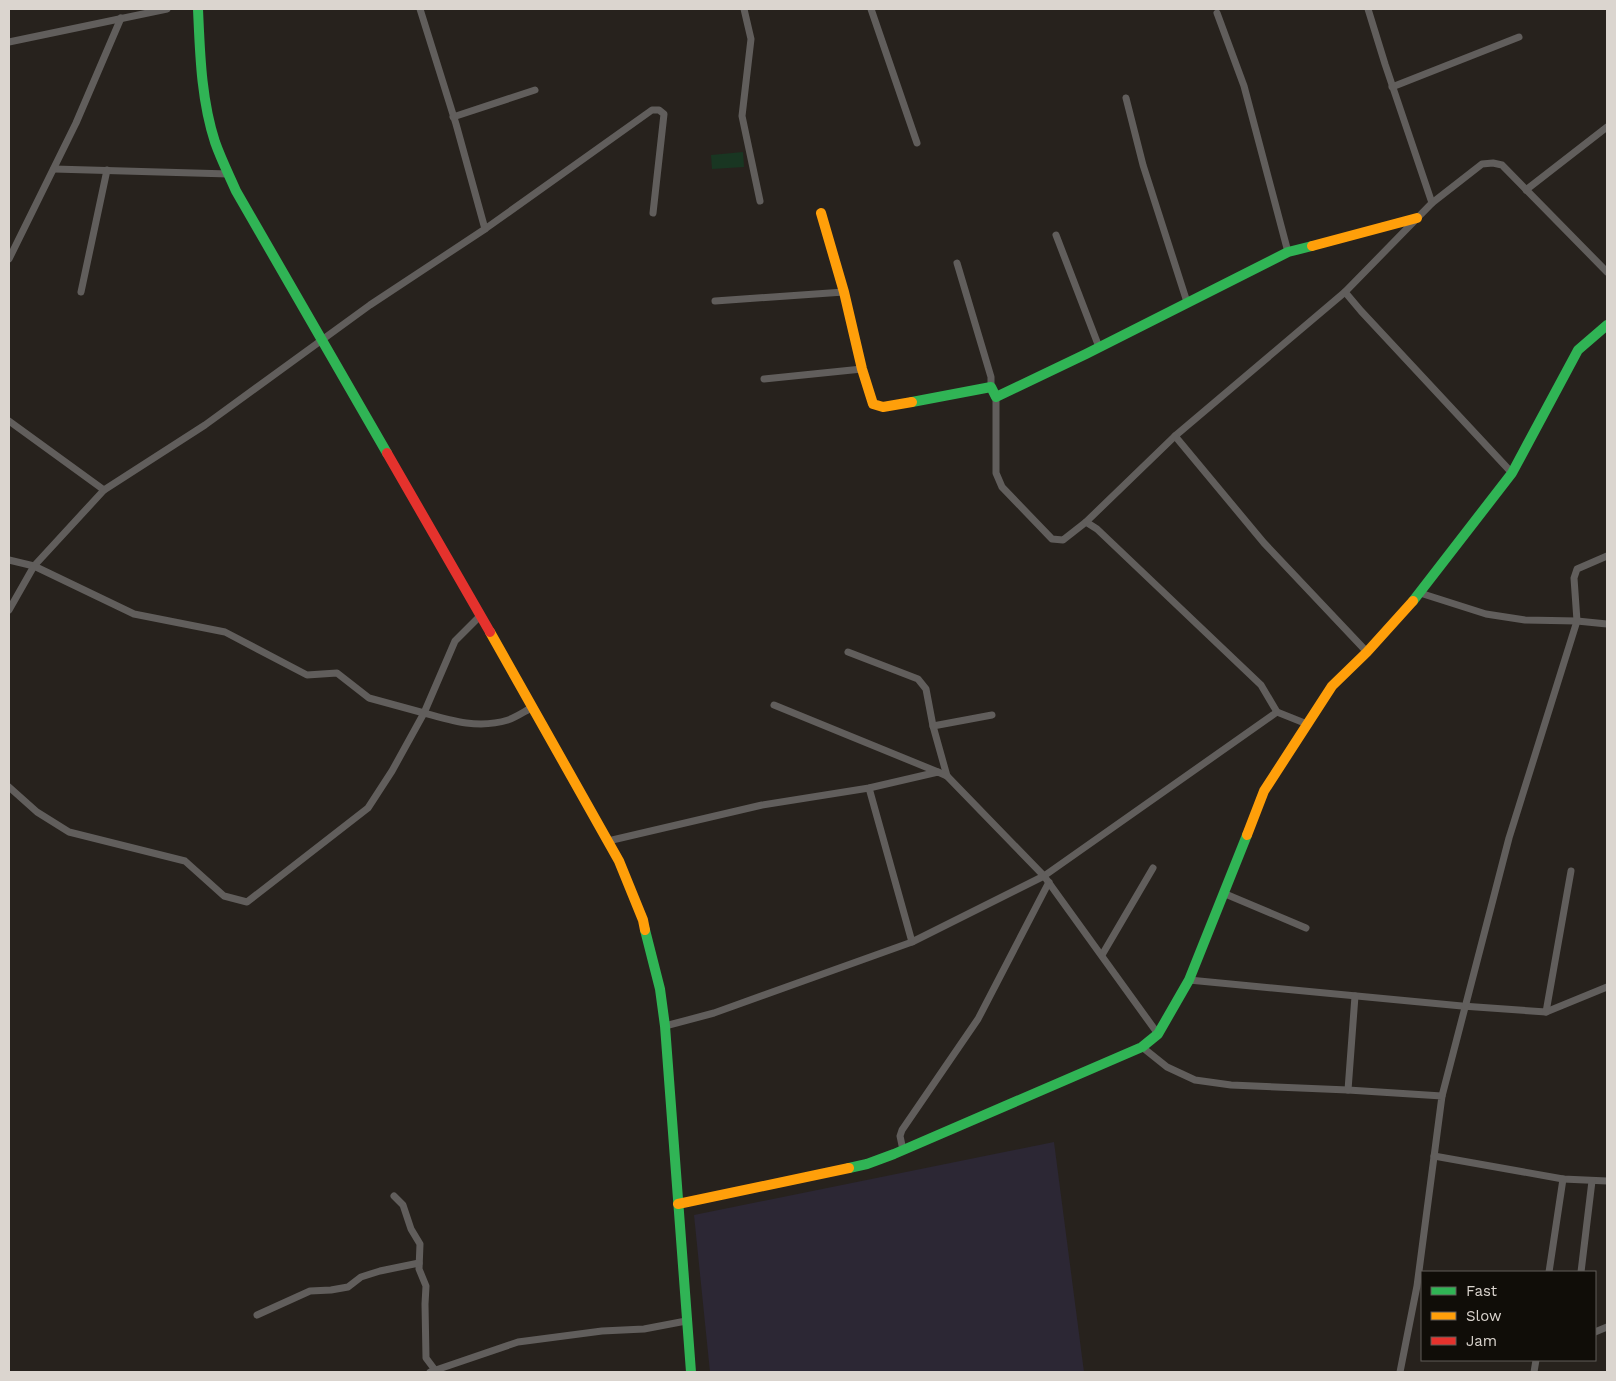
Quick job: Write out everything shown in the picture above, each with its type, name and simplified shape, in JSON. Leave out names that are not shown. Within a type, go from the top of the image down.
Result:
[{"type":"street","points":[[9,42],[167,9]]},
{"type":"street","points":[[198,9],[202,80],[205,97],[216,144],[236,191],[608,841],[643,920],[660,989],[665,1026],[691,1372]]},
{"type":"street","points":[[420,9],[485,229]]},
{"type":"street","points":[[744,9],[751,39],[742,116],[760,201]]},
{"type":"street","points":[[870,9],[917,143]]},
{"type":"street","points":[[1368,9],[1392,87],[1432,203]]},
{"type":"street","points":[[1217,13],[1244,86],[1288,252]]},
{"type":"street","points":[[9,259],[76,123],[121,18]]},
{"type":"street","points":[[1392,87],[1519,37]]},
{"type":"street","points":[[453,117],[535,90]]},
{"type":"street","points":[[1126,98],[1143,165],[1187,302]]},
{"type":"street","points":[[9,610],[34,566],[104,490],[204,425],[370,305],[485,229],[652,110],[659,110],[664,114],[653,213]]},
{"type":"street","points":[[1526,190],[1607,126]]},
{"type":"street","points":[[958,262],[991,377],[991,387],[996,397],[996,473],[1002,487],[1052,539],[1062,540],[1086,522],[1175,436],[1345,292],[1432,203],[1478,167],[1488,162],[1502,165],[1607,272]]},
{"type":"street","points":[[54,169],[229,174]]},
{"type":"street","points":[[81,292],[107,170]]},
{"type":"street","points":[[821,213],[873,404],[882,407],[991,387]]},
{"type":"street","points":[[996,397],[1288,252],[1417,218]]},
{"type":"street","points":[[1056,235],[1099,347]]},
{"type":"street","points":[[715,301],[844,292]]},
{"type":"street","points":[[1345,292],[1512,473]]},
{"type":"street","points":[[678,1204],[867,1164],[1142,1047],[1158,1034],[1189,980],[1264,791],[1332,686],[1367,652],[1420,593],[1512,473],[1578,350],[1607,325]]},
{"type":"street","points":[[764,379],[862,369]]},
{"type":"street","points":[[9,421],[104,490]]},
{"type":"street","points":[[1175,436],[1264,543],[1367,652]]},
{"type":"street","points":[[1086,522],[1097,529],[1261,685],[1277,712],[1307,724]]},
{"type":"street","points":[[1400,1372],[1417,1286],[1442,1096],[1509,838],[1577,621],[1574,578],[1577,568],[1607,556]]},
{"type":"street","points":[[9,560],[34,566],[134,614],[225,632],[307,675],[337,673],[369,698],[451,721],[474,725],[508,720],[533,707]]},
{"type":"street","points":[[1420,593],[1486,614],[1526,620],[1577,621],[1607,624]]},
{"type":"street","points":[[9,787],[38,812],[69,832],[185,861],[224,896],[247,902],[368,808],[392,771],[424,713],[455,640],[480,616]]},
{"type":"street","points":[[848,652],[918,679],[926,689],[933,726],[947,776]]},
{"type":"street","points":[[774,705],[947,776],[1047,879],[1158,1034]]},
{"type":"street","points":[[665,1026],[714,1012],[912,942],[1047,879],[1277,712]]},
{"type":"street","points":[[933,726],[992,715]]},
{"type":"street","points":[[608,841],[762,805],[869,788],[938,772]]},
{"type":"street","points":[[869,788],[912,942]]},
{"type":"street","points":[[1102,955],[1153,868]]},
{"type":"street","points":[[1546,1012],[1572,871]]},
{"type":"street","points":[[903,1150],[900,1136],[902,1130],[978,1020],[1047,879]]},
{"type":"street","points":[[1223,893],[1306,928]]},
{"type":"street","points":[[1189,980],[1465,1007],[1546,1012],[1607,987]]},
{"type":"street","points":[[1348,1090],[1355,996]]},
{"type":"street","points":[[1142,1047],[1167,1067],[1195,1080],[1231,1085],[1442,1096]]},
{"type":"street","points":[[1434,1156],[1563,1179],[1607,1181]]},
{"type":"street","points":[[1549,1271],[1563,1179]]},
{"type":"street","points":[[1581,1271],[1592,1181]]},
{"type":"street","points":[[394,1196],[403,1205],[411,1229],[420,1244],[419,1269],[426,1286],[426,1358],[436,1371],[518,1342],[602,1330],[644,1329],[686,1321]]},
{"type":"street","points":[[257,1315],[310,1291],[348,1287],[361,1277],[419,1263]]},
{"type":"shaded area","points":[[1054,1142],[1084,1372],[710,1372],[694,1215]]},
{"type":"green space","points":[[743,152],[744,167],[712,169],[711,155]]},
{"type":"traffic: fast","points":[[198,9],[204,93],[210,126],[222,161],[236,191],[387,453]]},
{"type":"traffic: fast","points":[[912,402],[991,387],[996,397],[1086,354],[1288,252],[1312,246]]},
{"type":"traffic: fast","points":[[1413,601],[1512,473],[1578,350],[1607,325]]},
{"type":"traffic: fast","points":[[849,1168],[867,1164],[894,1154],[1142,1047],[1158,1034],[1189,980],[1247,835]]},
{"type":"traffic: fast","points":[[645,930],[660,989],[665,1026],[691,1372]]},
{"type":"traffic: slow","points":[[821,213],[873,404],[883,407],[912,402]]},
{"type":"traffic: slow","points":[[1312,246],[1417,218]]},
{"type":"traffic: slow","points":[[1247,835],[1264,791],[1332,686],[1367,652],[1413,601]]},
{"type":"traffic: slow","points":[[490,632],[619,861],[643,920],[645,930]]},
{"type":"traffic: slow","points":[[678,1204],[849,1168]]},
{"type":"traffic: jam","points":[[387,453],[490,632]]}]
